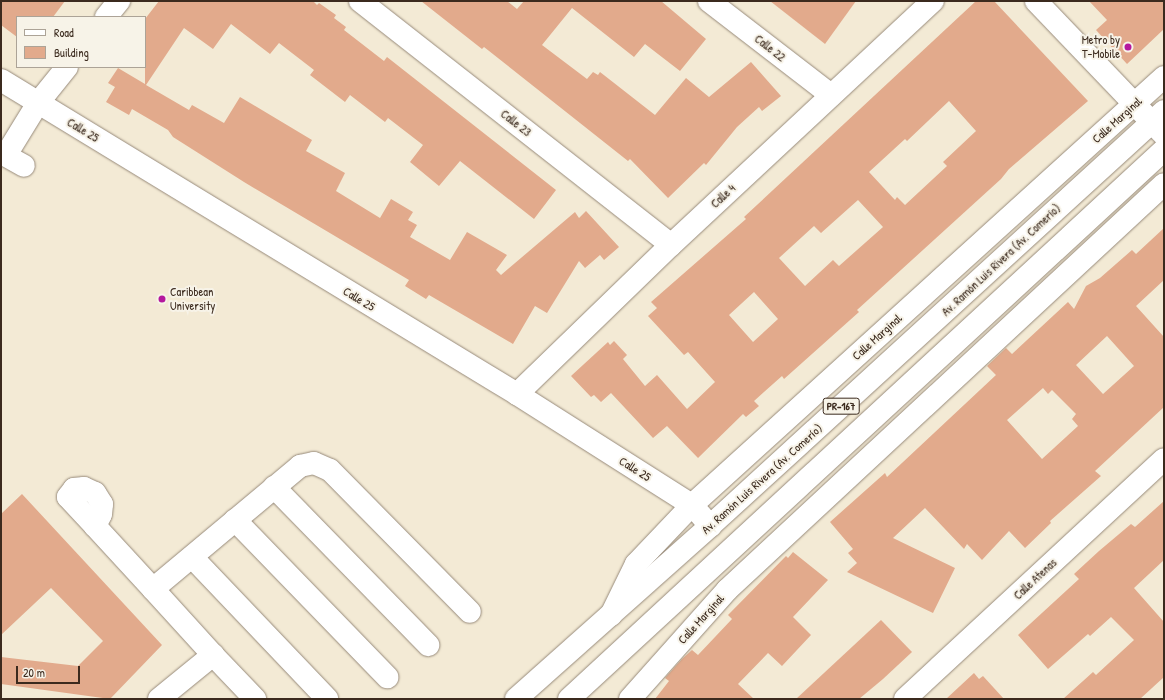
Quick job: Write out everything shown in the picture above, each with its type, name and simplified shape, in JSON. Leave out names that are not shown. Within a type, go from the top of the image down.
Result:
[{"type":"street","points":[[107,16],[119,1]]},
{"type":"street","name":"Calle 23","points":[[360,1],[671,245]]},
{"type":"street","name":"Calle 22","points":[[709,1],[831,95]]},
{"type":"street","name":"Calle 4","points":[[517,394],[671,245],[933,1]]},
{"type":"street","points":[[1036,1],[1136,103],[1160,122]]},
{"type":"street","points":[[10,158],[38,103],[66,68]]},
{"type":"street","name":"Calle Marginal","points":[[611,615],[636,564],[692,504],[1164,77]]},
{"type":"street","name":"Calle 25","points":[[1,80],[517,394],[692,504],[710,526]]},
{"type":"street","name":"Av. Ramón Luis Rivera (Av. Comerío)","points":[[516,699],[1160,122]]},
{"type":"street","name":"PR-167","points":[[570,699],[1164,150]]},
{"type":"street","name":"Calle Marginal","points":[[630,699],[727,590],[1164,184]]},
{"type":"street","name":"Calle Atenas","points":[[905,699],[1164,459]]},
{"type":"street","points":[[153,589],[300,466],[314,463],[330,470],[470,612]]},
{"type":"street","points":[[274,487],[428,645]]},
{"type":"street","points":[[235,520],[387,678]]},
{"type":"street","points":[[95,526],[255,699]]},
{"type":"street","points":[[192,557],[327,699]]},
{"type":"street","points":[[159,699],[213,654]]},
{"type":"building","points":[[1,1],[65,1],[54,16],[16,16],[16,36],[1,25]]},
{"type":"building","points":[[159,1],[313,1],[317,5],[319,3],[336,15],[334,18],[346,27],[344,30],[384,61],[387,57],[556,190],[534,219],[460,161],[439,186],[410,162],[423,145],[388,118],[385,122],[350,95],[345,102],[310,75],[314,70],[279,43],[270,54],[231,24],[213,49],[184,28],[146,85],[189,110],[192,105],[224,123],[240,97],[312,140],[306,151],[345,173],[336,191],[380,218],[391,199],[413,212],[408,220],[417,225],[410,237],[450,260],[467,232],[507,255],[496,270],[501,275],[575,212],[579,218],[586,211],[619,247],[604,260],[600,255],[585,268],[579,261],[547,313],[535,306],[513,344],[429,295],[426,299],[405,286],[409,280],[244,182],[173,137],[168,130],[132,109],[129,115],[106,102],[115,87],[108,83],[118,68],[145,84],[146,18]]},
{"type":"building","points":[[421,1],[507,1],[517,9],[524,1],[661,1],[706,39],[680,71],[645,44],[634,57],[572,8],[542,45],[587,79],[593,72],[598,75],[600,72],[655,115],[686,78],[709,97],[751,62],[781,96],[762,111],[759,107],[737,127],[706,165],[704,163],[668,198],[630,159],[628,161],[484,47],[482,49]]},
{"type":"building","points":[[770,1],[856,1],[825,44]]},
{"type":"building","points":[[976,1],[994,1],[1088,101],[1009,169],[1001,179],[857,310],[859,312],[784,379],[782,376],[754,401],[759,406],[746,417],[743,414],[698,458],[667,426],[653,438],[611,393],[601,402],[594,395],[591,397],[571,376],[608,342],[610,345],[614,341],[627,355],[623,359],[645,386],[657,375],[687,409],[715,382],[688,352],[684,355],[648,316],[657,308],[651,302],[746,219],[744,217]],"holes":[[[949,101],[976,131],[943,162],[947,166],[905,205],[897,197],[895,200],[869,172],[905,139],[907,141]],[[858,200],[883,227],[839,266],[833,260],[805,286],[779,258],[814,226],[821,233]],[[754,292],[778,319],[753,342],[729,315]]]},
{"type":"building","name":"Metro by T-Mobile","points":[[1089,1],[1164,1],[1164,29],[1127,64],[1096,30],[1107,20]]},
{"type":"building","points":[[1164,228],[1164,280],[1136,306],[1164,337],[1164,407],[1095,471],[1101,476],[1050,521],[1051,523],[1025,548],[1009,531],[982,560],[967,544],[964,549],[925,508],[893,538],[955,568],[933,613],[847,572],[857,563],[848,553],[853,549],[830,522],[885,473],[887,477],[996,375],[987,366],[1006,348],[1012,354],[1068,302],[1074,309],[1086,286],[1100,278],[1132,250],[1136,254]],"holes":[[[1107,336],[1134,366],[1103,394],[1076,365]],[[1043,388],[1048,394],[1052,390],[1076,414],[1072,419],[1078,426],[1042,459],[1007,420]]]},
{"type":"building","points":[[22,494],[162,645],[110,699],[1,684],[1,657],[78,666],[103,641],[51,588],[1,635],[1,514]]},
{"type":"building","points":[[1164,501],[1164,560],[1134,588],[1164,622],[1164,677],[1140,699],[1063,699],[1093,672],[1096,675],[1134,640],[1111,617],[1090,636],[1088,634],[1048,669],[1018,635],[1079,579],[1074,574],[1099,551],[1131,524],[1135,527]]},
{"type":"building","points":[[793,552],[828,580],[793,617],[811,635],[782,666],[768,653],[738,684],[754,699],[655,699],[669,681],[665,678],[682,659],[692,650],[698,655],[732,619],[728,615],[786,556],[788,558]]},
{"type":"building","points":[[881,620],[912,652],[883,679],[859,699],[796,699]]},
{"type":"building","points":[[974,673],[979,679],[983,676],[1004,699],[946,699]]},
{"type":"place","name":"Metro by T-Mobile","points":[[1128,47]]},
{"type":"place","name":"Caribbean University","points":[[162,299]]}]
